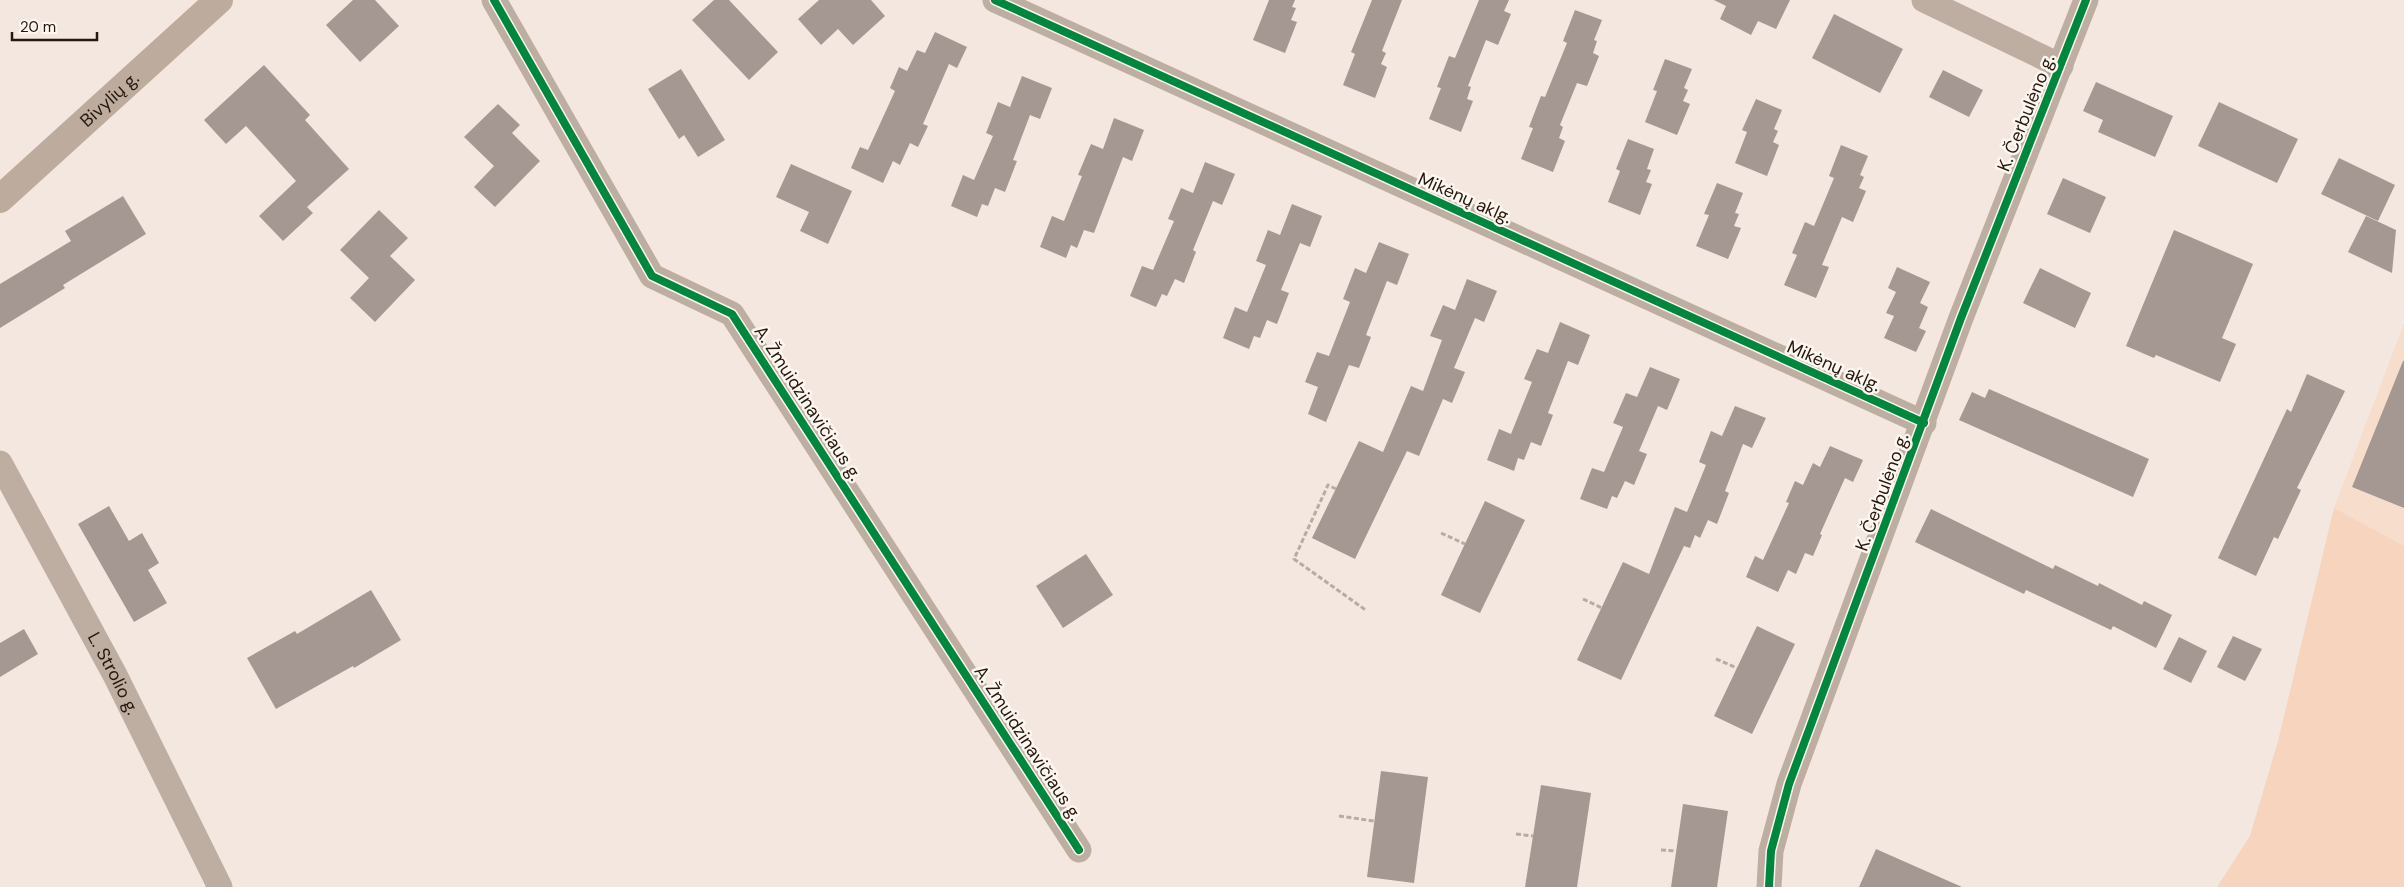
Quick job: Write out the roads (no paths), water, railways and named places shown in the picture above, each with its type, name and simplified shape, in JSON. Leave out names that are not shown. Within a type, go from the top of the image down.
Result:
[{"type":"street","name":"Bivylių g.","points":[[0,199],[219,0]]},
{"type":"street","name":"A. Žmuidzinavičiaus g.","points":[[494,0],[652,276],[732,314],[1079,850]]},
{"type":"street","name":"Mikėnų aklg.","points":[[995,0],[1924,423]]},
{"type":"street","points":[[1924,0],[2061,66]]},
{"type":"street","name":"K. Čerbulėno g.","points":[[1769,887],[1772,851],[1789,784],[1924,423],[1961,318],[2086,0]]},
{"type":"street","name":"L. Strolio g.","points":[[0,463],[115,675],[220,887]]}]
